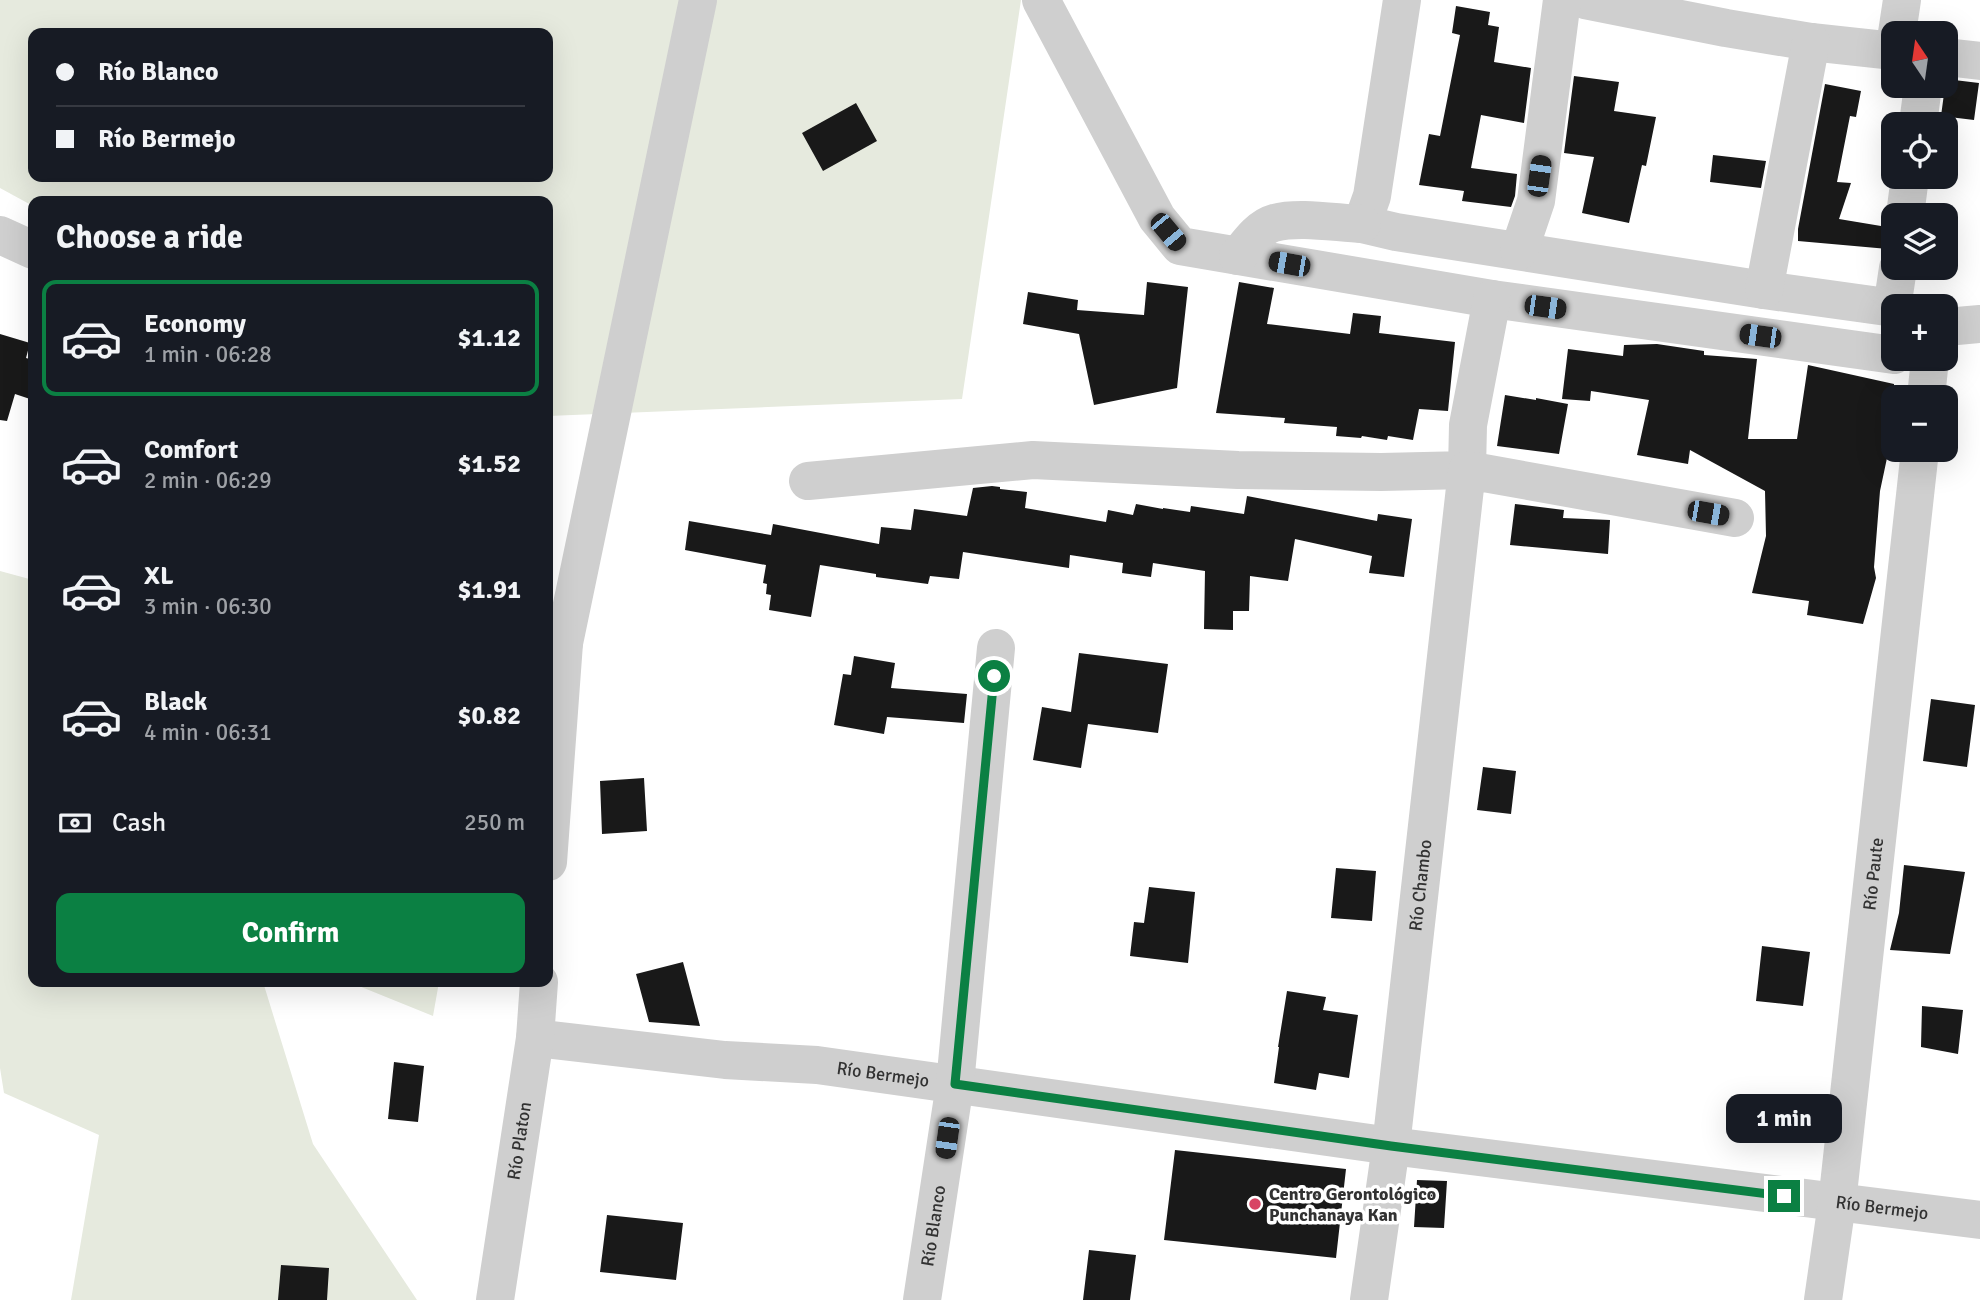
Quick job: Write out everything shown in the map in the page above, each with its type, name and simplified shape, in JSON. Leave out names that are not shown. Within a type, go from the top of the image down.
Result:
[{"type":"street","points":[[553,717],[556,630],[698,0]]},
{"type":"street","points":[[1041,0],[1157,218],[1180,246],[1492,299],[1881,347]]},
{"type":"street","points":[[1362,224],[1372,196],[1402,0]]},
{"type":"street","points":[[1518,251],[1536,201],[1562,0]]},
{"type":"street","points":[[1585,0],[1728,14],[1811,42],[1881,50]]},
{"type":"street","points":[[1899,21],[1902,0]]},
{"type":"street","points":[[1764,290],[1811,42]]},
{"type":"street","points":[[1958,58],[1980,61]]},
{"type":"street","points":[[1238,256],[1255,235],[1272,223],[1301,220],[1362,224],[1396,232],[1881,306]]},
{"type":"street","points":[[0,235],[28,248]]},
{"type":"street","name":"Río Chambo","points":[[1369,1300],[1391,1146],[1467,470],[1468,425],[1492,299]]},
{"type":"street","points":[[1958,335],[1980,324]]},
{"type":"street","points":[[808,481],[1032,460],[1238,470],[1467,470],[1735,518]]},
{"type":"street","name":"Río Paute","points":[[1823,1300],[1837,1203],[1919,462]]},
{"type":"street","name":"Río Blanco","points":[[922,1300],[955,1084],[996,649]]},
{"type":"street","name":"Río Platon","points":[[495,1300],[535,1038],[539,987]]},
{"type":"street","name":"Río Bermejo","points":[[535,1038],[725,1060],[817,1065],[1391,1146],[1980,1220]]},
{"type":"shaded area","points":[[0,0],[1021,0],[962,399],[553,416],[553,196],[28,196],[28,203],[0,188]]},
{"type":"shaded area","points":[[0,571],[28,579],[28,987],[265,987],[313,1144],[417,1300],[71,1300],[99,1135],[4,1093],[0,1068]]},
{"type":"shaded area","points":[[361,987],[438,987],[433,1016]]},
{"type":"building","points":[[1456,6],[1490,12],[1488,25],[1499,27],[1494,62],[1531,68],[1524,123],[1481,115],[1471,168],[1517,174],[1511,207],[1462,201],[1464,191],[1419,185],[1429,134],[1440,136],[1460,35],[1452,33]]},
{"type":"building","points":[[1574,76],[1619,82],[1614,111],[1656,117],[1646,166],[1642,165],[1629,223],[1582,213],[1594,157],[1564,153]]},
{"type":"building","points":[[1958,80],[1979,83],[1974,120],[1958,118],[1958,112],[1942,112],[1943,98],[1958,98]]},
{"type":"building","points":[[1825,84],[1861,91],[1856,117],[1850,116],[1837,182],[1851,183],[1839,219],[1881,226],[1881,248],[1798,241]]},
{"type":"building","points":[[856,103],[877,141],[823,171],[802,133]]},
{"type":"building","points":[[1713,155],[1766,161],[1761,188],[1710,182]]},
{"type":"building","points":[[1147,282],[1188,287],[1177,388],[1094,405],[1079,334],[1023,324],[1028,292],[1078,300],[1077,310],[1144,315]]},
{"type":"building","points":[[1239,282],[1274,288],[1267,324],[1350,334],[1353,313],[1381,316],[1379,333],[1455,342],[1448,411],[1419,409],[1413,440],[1388,436],[1387,440],[1336,436],[1337,427],[1284,423],[1285,418],[1216,413]]},
{"type":"building","points":[[0,334],[28,342],[28,398],[15,394],[7,421],[0,420]]},
{"type":"building","points":[[1657,344],[1704,351],[1704,355],[1757,359],[1748,439],[1797,439],[1808,365],[1894,384],[1881,385],[1881,462],[1886,462],[1880,491],[1874,567],[1876,578],[1863,624],[1807,615],[1809,601],[1752,593],[1766,536],[1765,491],[1690,450],[1688,464],[1637,455],[1649,400],[1591,391],[1590,401],[1562,399],[1568,349],[1623,356],[1624,345]]},
{"type":"building","points":[[1505,395],[1568,404],[1559,454],[1497,446]]},
{"type":"building","points":[[992,486],[1027,492],[1025,508],[1106,522],[1108,510],[1133,515],[1136,504],[1190,512],[1191,506],[1244,514],[1247,496],[1377,521],[1378,514],[1412,519],[1404,577],[1369,573],[1372,556],[1295,539],[1288,581],[1250,576],[1249,611],[1233,611],[1233,630],[1204,629],[1205,571],[1153,563],[1151,577],[1122,573],[1123,563],[1070,555],[1069,568],[963,552],[959,579],[930,576],[928,584],[876,577],[876,574],[820,565],[811,617],[769,610],[771,595],[766,594],[767,584],[763,583],[766,565],[685,550],[689,521],[771,535],[773,524],[879,544],[881,527],[911,530],[914,509],[967,516],[973,488]]},
{"type":"building","points":[[1515,504],[1564,510],[1563,518],[1610,520],[1608,554],[1510,545]]},
{"type":"building","points":[[1079,653],[1168,664],[1158,733],[1088,724],[1081,768],[1033,760],[1042,707],[1071,712]]},
{"type":"building","points":[[854,656],[895,663],[891,688],[967,694],[964,723],[887,717],[884,734],[834,725],[843,674],[851,675]]},
{"type":"building","points":[[1931,699],[1975,705],[1967,767],[1923,761]]},
{"type":"building","points":[[1483,767],[1516,771],[1511,814],[1477,810]]},
{"type":"building","points":[[644,778],[647,831],[602,834],[600,781]]},
{"type":"building","points":[[1904,865],[1965,872],[1950,954],[1890,950],[1899,913]]},
{"type":"building","points":[[1336,868],[1376,871],[1372,921],[1331,918]]},
{"type":"building","points":[[1149,887],[1195,892],[1188,963],[1130,956],[1134,922],[1144,923]]},
{"type":"building","points":[[1762,946],[1810,952],[1803,1006],[1756,1001]]},
{"type":"building","points":[[683,962],[700,1026],[649,1022],[636,974]]},
{"type":"building","points":[[1287,991],[1326,997],[1323,1010],[1358,1015],[1349,1078],[1319,1073],[1316,1090],[1274,1083]]},
{"type":"building","points":[[1922,1006],[1963,1010],[1958,1054],[1921,1047]]},
{"type":"building","points":[[394,1062],[424,1066],[418,1122],[388,1119]]},
{"type":"building","name":"Centro Gerontológico Punchanaya Kan","points":[[1175,1150],[1346,1169],[1336,1258],[1164,1240]]},
{"type":"building","points":[[1417,1180],[1447,1181],[1444,1228],[1414,1227]]},
{"type":"building","points":[[607,1215],[683,1223],[676,1280],[600,1272]]},
{"type":"building","points":[[1089,1250],[1136,1255],[1130,1300],[1083,1300]]},
{"type":"building","points":[[281,1265],[329,1268],[327,1300],[278,1300]]},
{"type":"place","name":"Centro Gerontológico Punchanaya Kan","points":[[1255,1204]]},
{"type":"route","points":[[994,676],[955,1084],[1391,1146],[1784,1196]]}]
